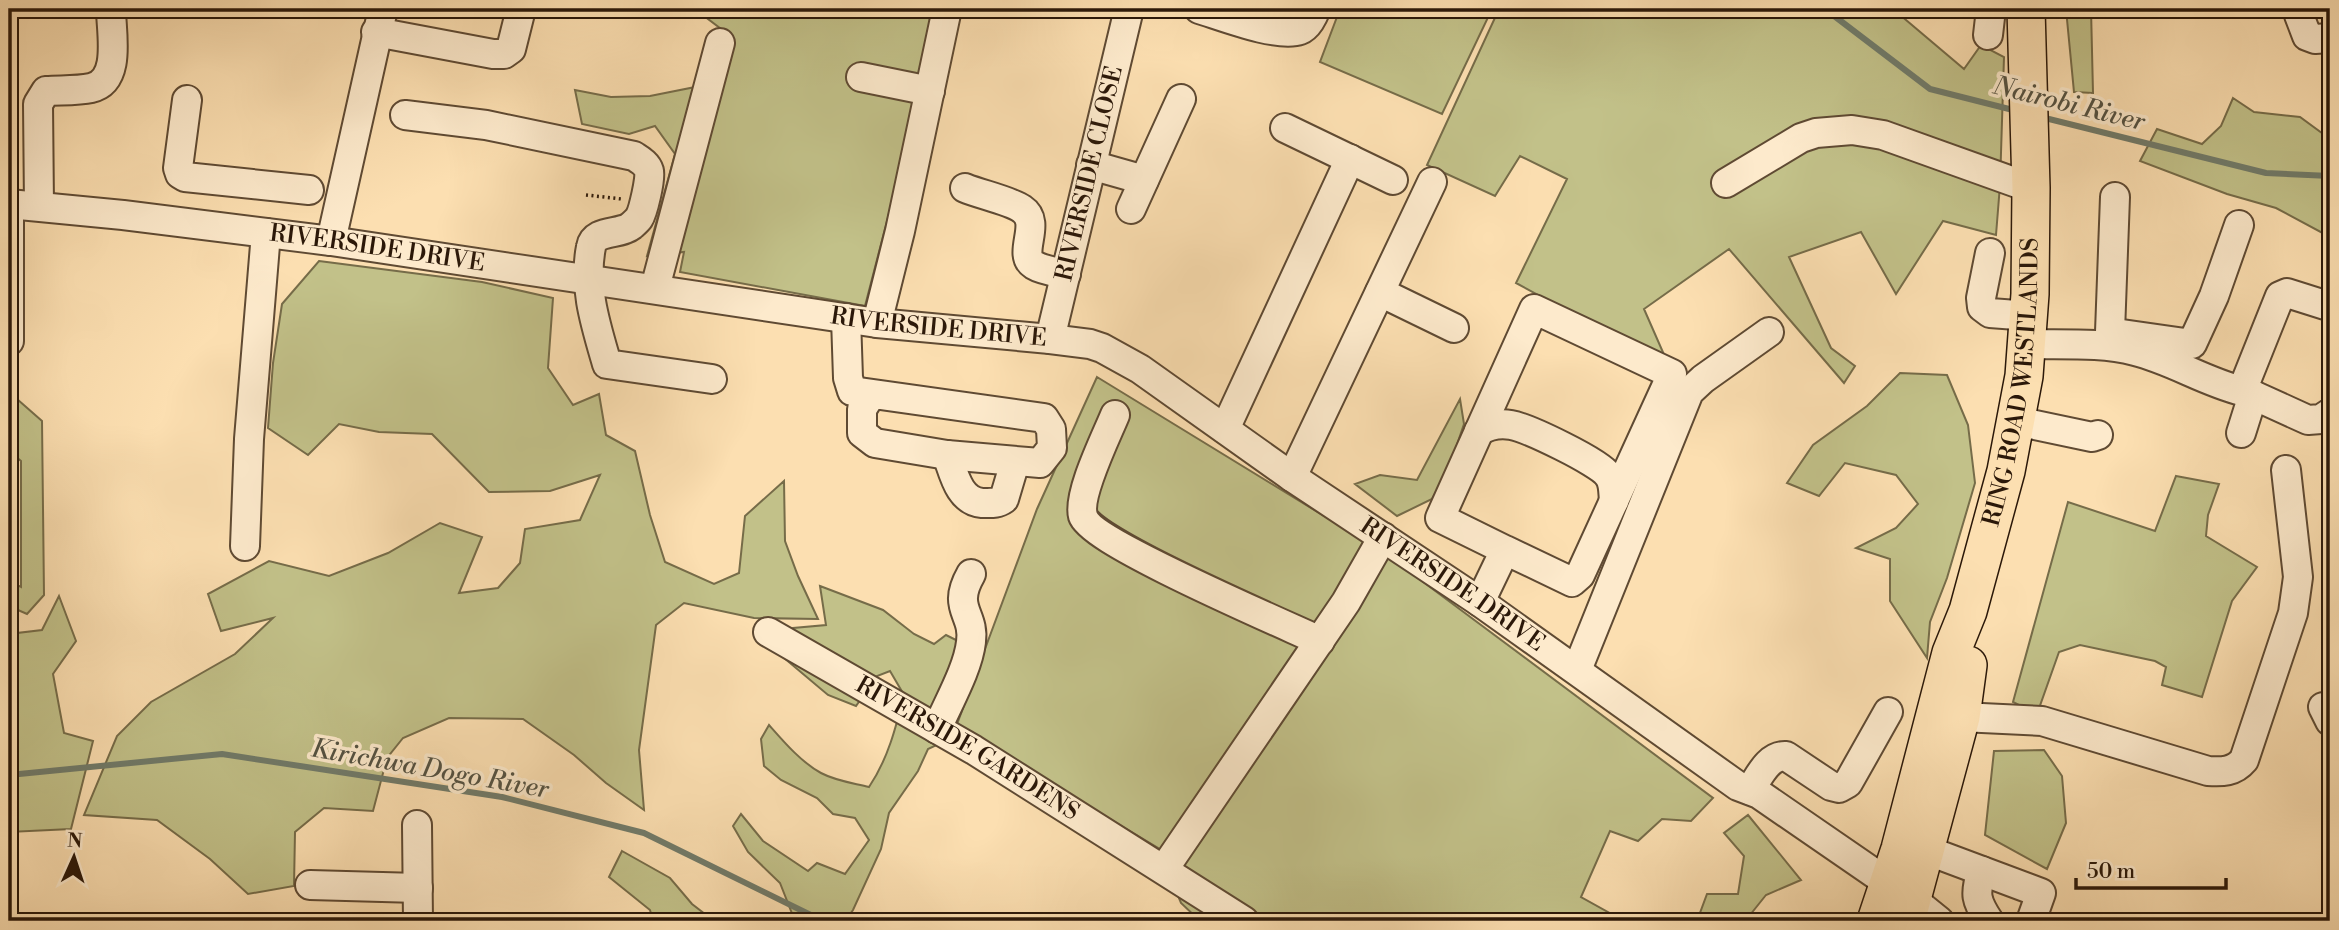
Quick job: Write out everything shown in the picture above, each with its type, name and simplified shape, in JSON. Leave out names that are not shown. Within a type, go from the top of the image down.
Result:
[{"type":"main road","name":"RING ROAD WESTLANDS","points":[[1903,911],[1951,653],[1968,611],[2006,471],[2024,376],[2028,329],[2031,188],[2026,9]]},
{"type":"main road","name":"RING ROAD WESTLANDS","points":[[1903,911],[1926,850],[1961,717],[1969,657],[1968,611]]},
{"type":"street","points":[[39,206],[38,104],[46,92],[91,88],[106,80],[112,56],[111,9]]},
{"type":"street","points":[[331,240],[379,20],[493,54],[504,54],[511,49],[521,9]]},
{"type":"street","points":[[877,323],[900,231],[947,9]]},
{"type":"street","name":"RIVERSIDE CLOSE","points":[[1050,339],[1129,9]]},
{"type":"street","points":[[1199,9],[1282,33],[1306,27],[1317,9]]},
{"type":"street","points":[[2299,9],[2307,36],[2315,39],[2330,38]]},
{"type":"street","points":[[655,288],[720,43]]},
{"type":"street","points":[[861,77],[930,91]]},
{"type":"street","points":[[1131,209],[1181,99]]},
{"type":"street","points":[[187,100],[178,170],[180,174],[185,177],[309,190]]},
{"type":"street","points":[[405,115],[486,125],[634,156],[644,162],[649,170],[640,217],[626,230],[599,236],[591,246],[589,278],[594,320],[607,364],[712,379]]},
{"type":"street","points":[[1285,128],[1393,180]]},
{"type":"street","points":[[1726,184],[1801,138],[1816,133],[1852,130],[1883,135],[2031,188]]},
{"type":"street","points":[[1225,429],[1350,159]]},
{"type":"street","points":[[1091,165],[1144,180]]},
{"type":"street","points":[[191,223],[197,178]]},
{"type":"street","points":[[1292,477],[1432,182]]},
{"type":"street","points":[[965,188],[1022,209],[1029,217],[1031,226],[1027,254],[1029,260],[1035,266],[1066,274]]},
{"type":"street","points":[[2110,332],[2115,197]]},
{"type":"street","points":[[9,204],[9,341]]},
{"type":"street","name":"RIVERSIDE DRIVE","points":[[9,204],[331,240],[877,323],[1050,339],[1102,348],[1140,369],[1292,477],[1577,670],[1744,788],[1749,802],[1813,852],[1903,911]]},
{"type":"street","points":[[2028,329],[2110,332],[2192,344],[2214,296],[2239,225]]},
{"type":"street","points":[[245,546],[248,439],[266,233]]},
{"type":"street","points":[[1990,253],[1981,298],[1984,310],[1990,313],[2028,329],[2136,351],[2220,385],[2248,393],[2308,421],[2320,419],[2330,413]]},
{"type":"street","points":[[1380,292],[1454,328]]},
{"type":"street","points":[[2241,433],[2248,393],[2280,296],[2287,293],[2325,305]]},
{"type":"street","points":[[1534,309],[1672,374],[1614,501],[1580,575],[1572,582],[1440,518],[1534,309]]},
{"type":"street","points":[[846,318],[848,378],[852,391],[1044,418],[1051,429],[1052,448],[1040,463],[947,455],[875,443],[862,433],[862,409],[871,395]]},
{"type":"street","points":[[1577,670],[1689,392],[1769,332]]},
{"type":"street","points":[[1115,415],[1085,491],[1083,513],[1086,522],[1152,562],[1320,641]]},
{"type":"street","points":[[2016,421],[2092,437],[2098,435]]},
{"type":"street","points":[[1479,431],[1494,425],[1511,425],[1588,460],[1608,474],[1613,486],[1614,501]]},
{"type":"street","points":[[947,455],[961,492],[974,502],[996,504],[1004,499],[1016,462]]},
{"type":"street","points":[[1961,717],[2042,721],[2207,771],[2222,772],[2237,768],[2244,760],[2293,613],[2298,577],[2286,470]]},
{"type":"street","points":[[1164,869],[1346,602],[1383,537]]},
{"type":"street","points":[[1480,602],[1505,550]]},
{"type":"street","points":[[937,729],[967,660],[971,643],[962,600],[965,584],[971,573]]},
{"type":"street","name":"RIVERSIDE GARDENS","points":[[768,632],[974,750],[1244,921]]},
{"type":"street","points":[[1744,788],[1772,758],[1779,756],[1786,757],[1831,786],[1839,788],[1848,783],[1888,712]]},
{"type":"street","points":[[416,825],[418,921]]},
{"type":"street","points":[[1926,850],[2041,893],[2031,921]]},
{"type":"street","points":[[1982,871],[1976,887],[1977,898],[1989,921]]},
{"type":"street","points":[[310,885],[418,888]]},
{"type":"path","points":[[586,195],[644,200]]},
{"type":"shaded area","points":[[671,9],[938,9],[916,109],[865,306],[680,272],[684,252],[647,256],[675,154],[655,126],[629,134],[582,124],[575,90],[611,97],[650,96],[695,87],[733,38],[700,13]]},
{"type":"shaded area","points":[[1340,9],[1492,9],[1442,114],[1320,62]]},
{"type":"shaded area","points":[[1499,9],[1893,9],[1964,69],[1981,45],[2004,57],[1996,235],[1943,221],[1896,294],[1861,232],[1789,257],[1831,348],[1855,366],[1844,383],[1729,249],[1644,309],[1669,366],[1516,283],[1567,179],[1520,156],[1495,196],[1427,165]]},
{"type":"shaded area","points":[[2066,9],[2091,9],[2093,93],[2074,92]]},
{"type":"shaded area","points":[[2233,98],[2254,112],[2300,117],[2330,139],[2330,237],[2276,208],[2227,194],[2140,161],[2157,129],[2202,144],[2221,126]]},
{"type":"shaded area","points":[[319,261],[482,282],[553,298],[548,368],[573,405],[599,394],[606,435],[635,451],[650,515],[665,562],[714,584],[739,573],[745,516],[784,481],[785,541],[818,619],[754,618],[684,603],[656,625],[639,750],[644,810],[523,719],[449,718],[403,738],[387,758],[373,811],[324,808],[295,832],[294,886],[248,894],[210,859],[157,820],[84,815],[117,736],[151,702],[235,654],[273,618],[221,631],[208,594],[269,561],[329,576],[388,553],[440,523],[482,537],[459,593],[498,588],[520,563],[525,529],[580,520],[600,475],[550,491],[489,492],[432,434],[379,432],[339,424],[308,455],[268,428],[273,363],[282,304]]},
{"type":"shaded area","points":[[1900,373],[1947,375],[1968,425],[1975,483],[1947,578],[1930,622],[1927,658],[1890,601],[1890,559],[1856,548],[1896,528],[1918,504],[1896,475],[1845,463],[1819,496],[1787,483],[1813,445],[1867,406]]},
{"type":"shaded area","points":[[1097,377],[1383,552],[1713,798],[1691,821],[1662,819],[1638,841],[1610,831],[1581,897],[1624,921],[1200,921],[1181,903],[1158,848],[956,727],[1037,509]]},
{"type":"shaded area","points":[[9,392],[42,421],[44,595],[27,614],[9,606],[9,581],[21,587],[21,461],[9,451]]},
{"type":"shaded area","points":[[1460,399],[1464,424],[1448,471],[1432,499],[1397,516],[1355,484],[1380,475],[1417,480]]},
{"type":"shaded area","points":[[2176,476],[2219,484],[2208,515],[2206,536],[2257,567],[2232,601],[2202,697],[2162,685],[2166,667],[2155,661],[2080,645],[2059,652],[2037,714],[2013,702],[2068,502],[2155,531]]},
{"type":"shaded area","points":[[820,586],[883,610],[914,634],[934,644],[946,635],[962,643],[935,701],[941,743],[928,749],[918,771],[889,813],[881,849],[853,910],[845,921],[795,921],[780,883],[748,852],[733,826],[741,814],[763,841],[808,871],[817,863],[845,874],[869,840],[855,818],[833,814],[817,798],[781,780],[764,766],[761,739],[769,725],[793,751],[821,773],[869,787],[886,754],[904,695],[890,671],[877,676],[856,706],[828,695],[771,647],[793,628],[826,625]]},
{"type":"shaded area","points":[[59,596],[76,641],[53,674],[64,733],[93,741],[71,829],[9,832],[9,634],[42,630]]},
{"type":"shaded area","points":[[2044,750],[2062,776],[2066,823],[2047,869],[1985,835],[1994,751]]},
{"type":"shaded area","points":[[1748,815],[1801,880],[1766,895],[1750,915],[1789,917],[1788,921],[1697,921],[1707,894],[1738,894],[1744,856],[1724,833]]},
{"type":"shaded area","points":[[622,851],[670,878],[692,904],[714,921],[653,921],[650,910],[609,877]]},
{"type":"waterway","name":"Nairobi River","points":[[1825,9],[1930,89],[2017,111]]},
{"type":"waterway","name":"Nairobi River","points":[[2041,117],[2266,173],[2330,176]]},
{"type":"waterway","name":"Kirichwa Dogo River","points":[[9,775],[222,754],[502,797],[644,833],[823,921]]}]
